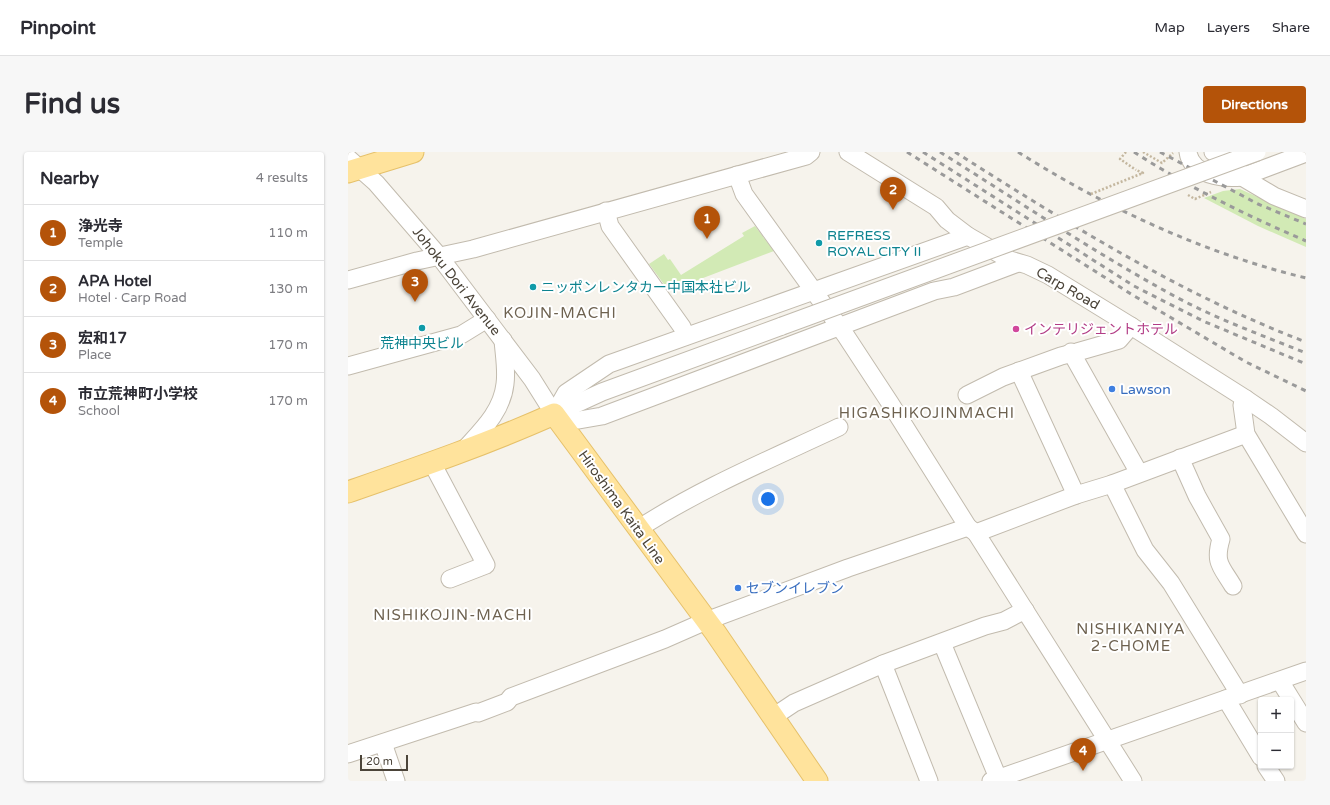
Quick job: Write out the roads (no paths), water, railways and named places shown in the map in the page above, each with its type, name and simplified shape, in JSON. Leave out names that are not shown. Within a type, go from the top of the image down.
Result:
[{"type":"main road","points":[[352,166],[413,152]]},
{"type":"main road","points":[[348,492],[432,463],[516,431],[554,414]]},
{"type":"main road","name":"Hiroshima Kaita Line","points":[[554,414],[706,620],[817,781]]},
{"type":"street","points":[[348,280],[439,256],[473,249],[806,156],[811,152]]},
{"type":"street","name":"Carp Road","points":[[848,152],[936,207],[947,220],[968,236],[1002,256],[1027,265],[1048,275],[1246,399],[1306,443]]},
{"type":"street","points":[[1188,152],[1189,158],[1196,167],[1224,178],[1242,177],[1306,153]]},
{"type":"street","points":[[1213,152],[1226,157],[1236,165],[1242,177],[1274,196],[1306,209]]},
{"type":"street","points":[[554,414],[602,392],[1257,152]]},
{"type":"street","name":"Johoku Dori Avenue","points":[[352,166],[376,182],[439,256],[532,379],[554,414]]},
{"type":"street","points":[[737,175],[744,194],[814,291],[890,403],[1025,610],[1133,781]]},
{"type":"street","points":[[606,211],[610,226],[682,327],[686,336]]},
{"type":"street","points":[[554,414],[566,393],[609,364],[968,236]]},
{"type":"street","points":[[554,414],[579,420],[602,416],[934,291],[954,287],[1018,263]]},
{"type":"street","points":[[348,366],[461,335],[487,319]]},
{"type":"street","points":[[967,395],[1019,371],[1071,352],[1077,352],[1119,340],[1131,326]]},
{"type":"street","points":[[461,452],[492,418],[502,399],[506,383],[503,340]]},
{"type":"street","points":[[1071,352],[1140,473]]},
{"type":"street","points":[[1019,371],[1076,495]]},
{"type":"street","points":[[1246,399],[1242,405],[1246,434],[1306,534]]},
{"type":"street","points":[[638,529],[656,517],[711,488],[839,427]]},
{"type":"street","points":[[348,754],[476,712],[478,713],[507,702],[510,697],[665,639],[706,620],[848,568],[972,530],[1112,484],[1246,434]]},
{"type":"street","points":[[1180,458],[1197,496],[1221,539],[1218,548],[1218,560],[1233,586]]},
{"type":"street","points":[[432,463],[486,565],[450,578]]},
{"type":"street","points":[[1112,484],[1145,550],[1171,583],[1233,697],[1258,751]]},
{"type":"street","points":[[773,716],[794,703],[883,664],[985,626],[1004,621],[1025,610]]},
{"type":"street","points":[[942,643],[994,780],[1306,672]]},
{"type":"street","points":[[883,664],[929,781]]},
{"type":"street","points":[[1280,681],[1306,723]]},
{"type":"street","points":[[383,743],[396,781]]},
{"type":"street","points":[[1268,769],[1276,781]]},
{"type":"railway","points":[[907,152],[1131,294],[1246,362],[1306,391]]},
{"type":"railway","points":[[923,152],[1134,286],[1203,321],[1306,364]]},
{"type":"railway","points":[[940,152],[1081,241],[1167,292],[1218,317],[1306,353]]},
{"type":"railway","points":[[955,152],[1083,231],[1170,280],[1260,323],[1306,342]]},
{"type":"railway","points":[[1018,152],[1086,192],[1157,227],[1230,256],[1306,278]]},
{"type":"railway","points":[[1134,152],[1154,165],[1218,200],[1306,241]]},
{"type":"railway","points":[[1160,152],[1258,204],[1306,224]]},
{"type":"place","name":"APA Hotel","points":[[893,210]]},
{"type":"place","name":"浄光寺","points":[[707,239]]},
{"type":"place","name":"REFRESS ROYAL CITY II","points":[[819,243]]},
{"type":"place","name":"ニッポンレンタカー中国本社ビル","points":[[533,287]]},
{"type":"place","name":"宏和17","points":[[415,302]]},
{"type":"place","name":"荒神中央ビル","points":[[422,328]]},
{"type":"place","name":"インテリジェントホテル","points":[[1016,329]]},
{"type":"place","name":"Lawson","points":[[1112,389]]},
{"type":"place","name":"セブンイレブン","points":[[738,588]]},
{"type":"place","name":"市立荒神町小学校","points":[[1083,771]]},
{"type":"district","name":"KOJIN-MACHI","points":[[560,313]]},
{"type":"district","name":"HIGASHIKOJINMACHI","points":[[927,413]]},
{"type":"district","name":"NISHIKOJIN-MACHI","points":[[453,615]]},
{"type":"district","name":"NISHIKANIYA 2-CHOME","points":[[1131,638]]}]
